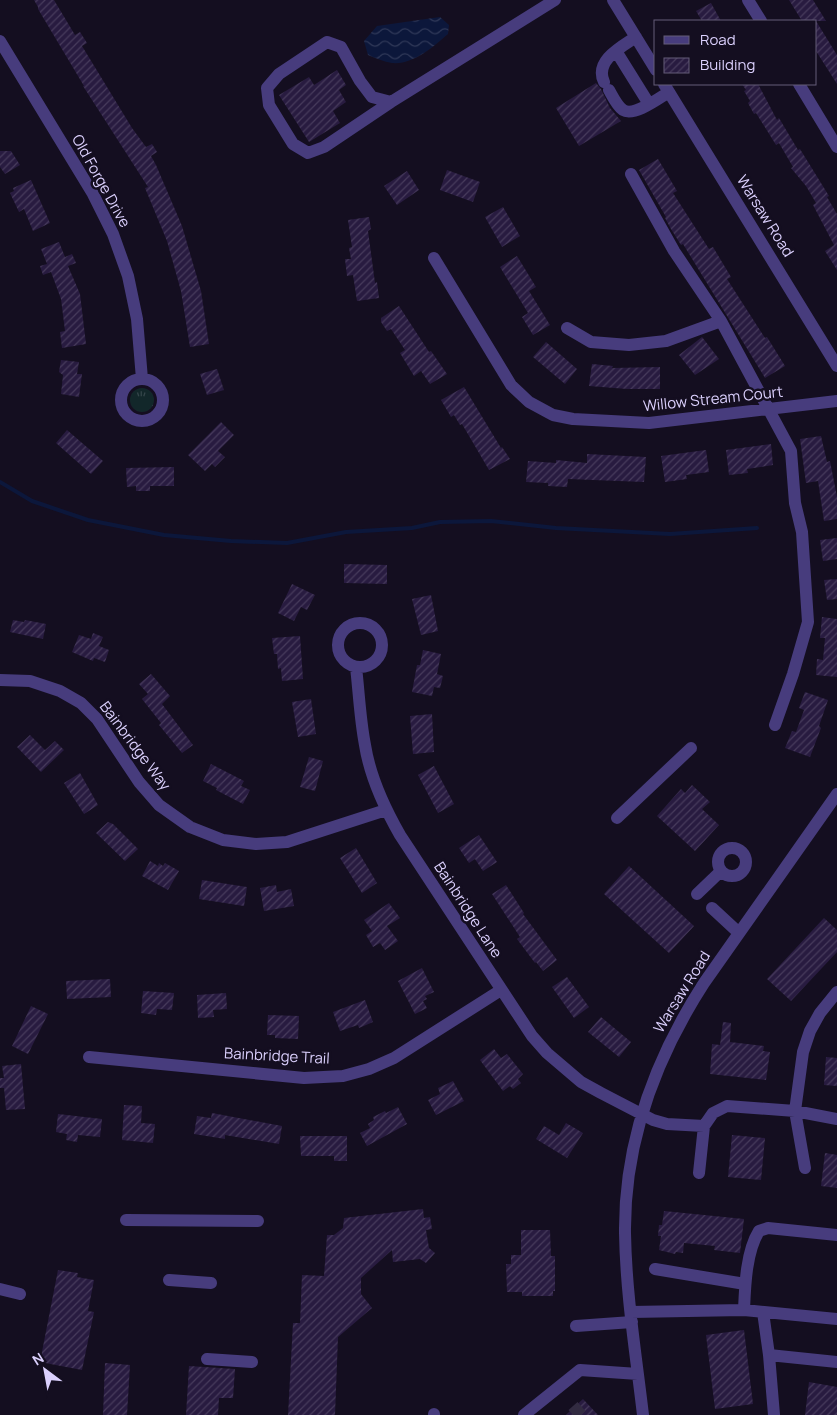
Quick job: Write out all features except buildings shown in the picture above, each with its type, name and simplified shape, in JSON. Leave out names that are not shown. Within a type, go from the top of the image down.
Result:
[{"type":"street","points":[[390,102],[372,96],[360,81],[341,47],[327,42],[279,74],[267,88],[268,105],[292,144],[308,154],[324,147],[390,102],[555,0]]},
{"type":"street","points":[[613,0],[654,67]]},
{"type":"street","points":[[748,0],[759,20]]},
{"type":"street","points":[[636,37],[606,60],[602,69],[602,77],[618,106],[630,112],[638,110],[649,104],[667,88]]},
{"type":"street","name":"Old Forge Drive","points":[[0,41],[93,194],[114,234],[128,276],[138,319],[142,379]]},
{"type":"street","points":[[616,51],[649,104]]},
{"type":"street","points":[[800,85],[837,146]]},
{"type":"street","name":"Warsaw Road","points":[[667,88],[837,366]]},
{"type":"street","points":[[631,174],[674,251],[721,321],[791,451],[795,503],[802,532],[808,622],[793,674],[775,725]]},
{"type":"street","name":"Willow Stream Court","points":[[434,258],[511,385],[529,402],[553,415],[573,419],[648,423],[837,401]]},
{"type":"street","points":[[567,328],[591,342],[629,345],[666,340],[721,321]]},
{"type":"street","name":"Bainbridge Lane","points":[[356,667],[365,745],[373,778],[386,810],[400,835],[532,1036],[563,1068],[600,1093],[641,1114],[666,1124],[704,1126]]},
{"type":"street","name":"Bainbridge Way","points":[[0,680],[30,681],[60,691],[81,703],[97,719],[139,782],[159,805],[190,827],[223,840],[256,844],[287,842],[386,810]]},
{"type":"street","points":[[617,818],[691,748]]},
{"type":"street","name":"Warsaw Road","points":[[643,1415],[625,1232],[629,1174],[641,1114],[660,1061],[684,1014],[739,932],[837,794]]},
{"type":"street","points":[[697,894],[721,871]]},
{"type":"street","points":[[712,908],[739,932]]},
{"type":"street","name":"Bainbridge Trail","points":[[89,1057],[304,1078],[343,1076],[369,1069],[394,1058],[501,990]]},
{"type":"street","points":[[805,1168],[795,1111],[803,1052],[810,1031],[836,995]]},
{"type":"street","points":[[699,1173],[704,1126],[713,1113],[727,1106],[795,1111],[837,1119]]},
{"type":"street","points":[[126,1220],[258,1221]]},
{"type":"street","points":[[744,1310],[745,1284],[754,1238],[759,1231],[768,1228],[837,1235]]},
{"type":"street","points":[[655,1269],[745,1284]]},
{"type":"street","points":[[169,1280],[211,1283]]},
{"type":"street","points":[[0,1289],[20,1294]]},
{"type":"street","points":[[576,1326],[632,1317],[744,1310],[837,1319]]},
{"type":"street","points":[[763,1312],[774,1415]]},
{"type":"street","points":[[769,1355],[837,1362]]},
{"type":"street","points":[[207,1359],[252,1362]]},
{"type":"street","points":[[524,1415],[580,1370],[638,1374]]},
{"type":"green space","points":[[142,388],[151,391],[154,400],[151,409],[142,412],[133,409],[130,400],[133,391]]},
{"type":"water","points":[[440,17],[449,25],[448,34],[415,58],[400,63],[392,63],[368,55],[364,41],[377,26]]},
{"type":"waterway","points":[[0,482],[32,501],[88,520],[164,535],[231,541],[287,543],[346,532],[412,528],[440,522],[491,521],[556,528],[670,534],[757,528]]},
{"type":"tunnel","points":[[573,1406],[581,1415]]}]
